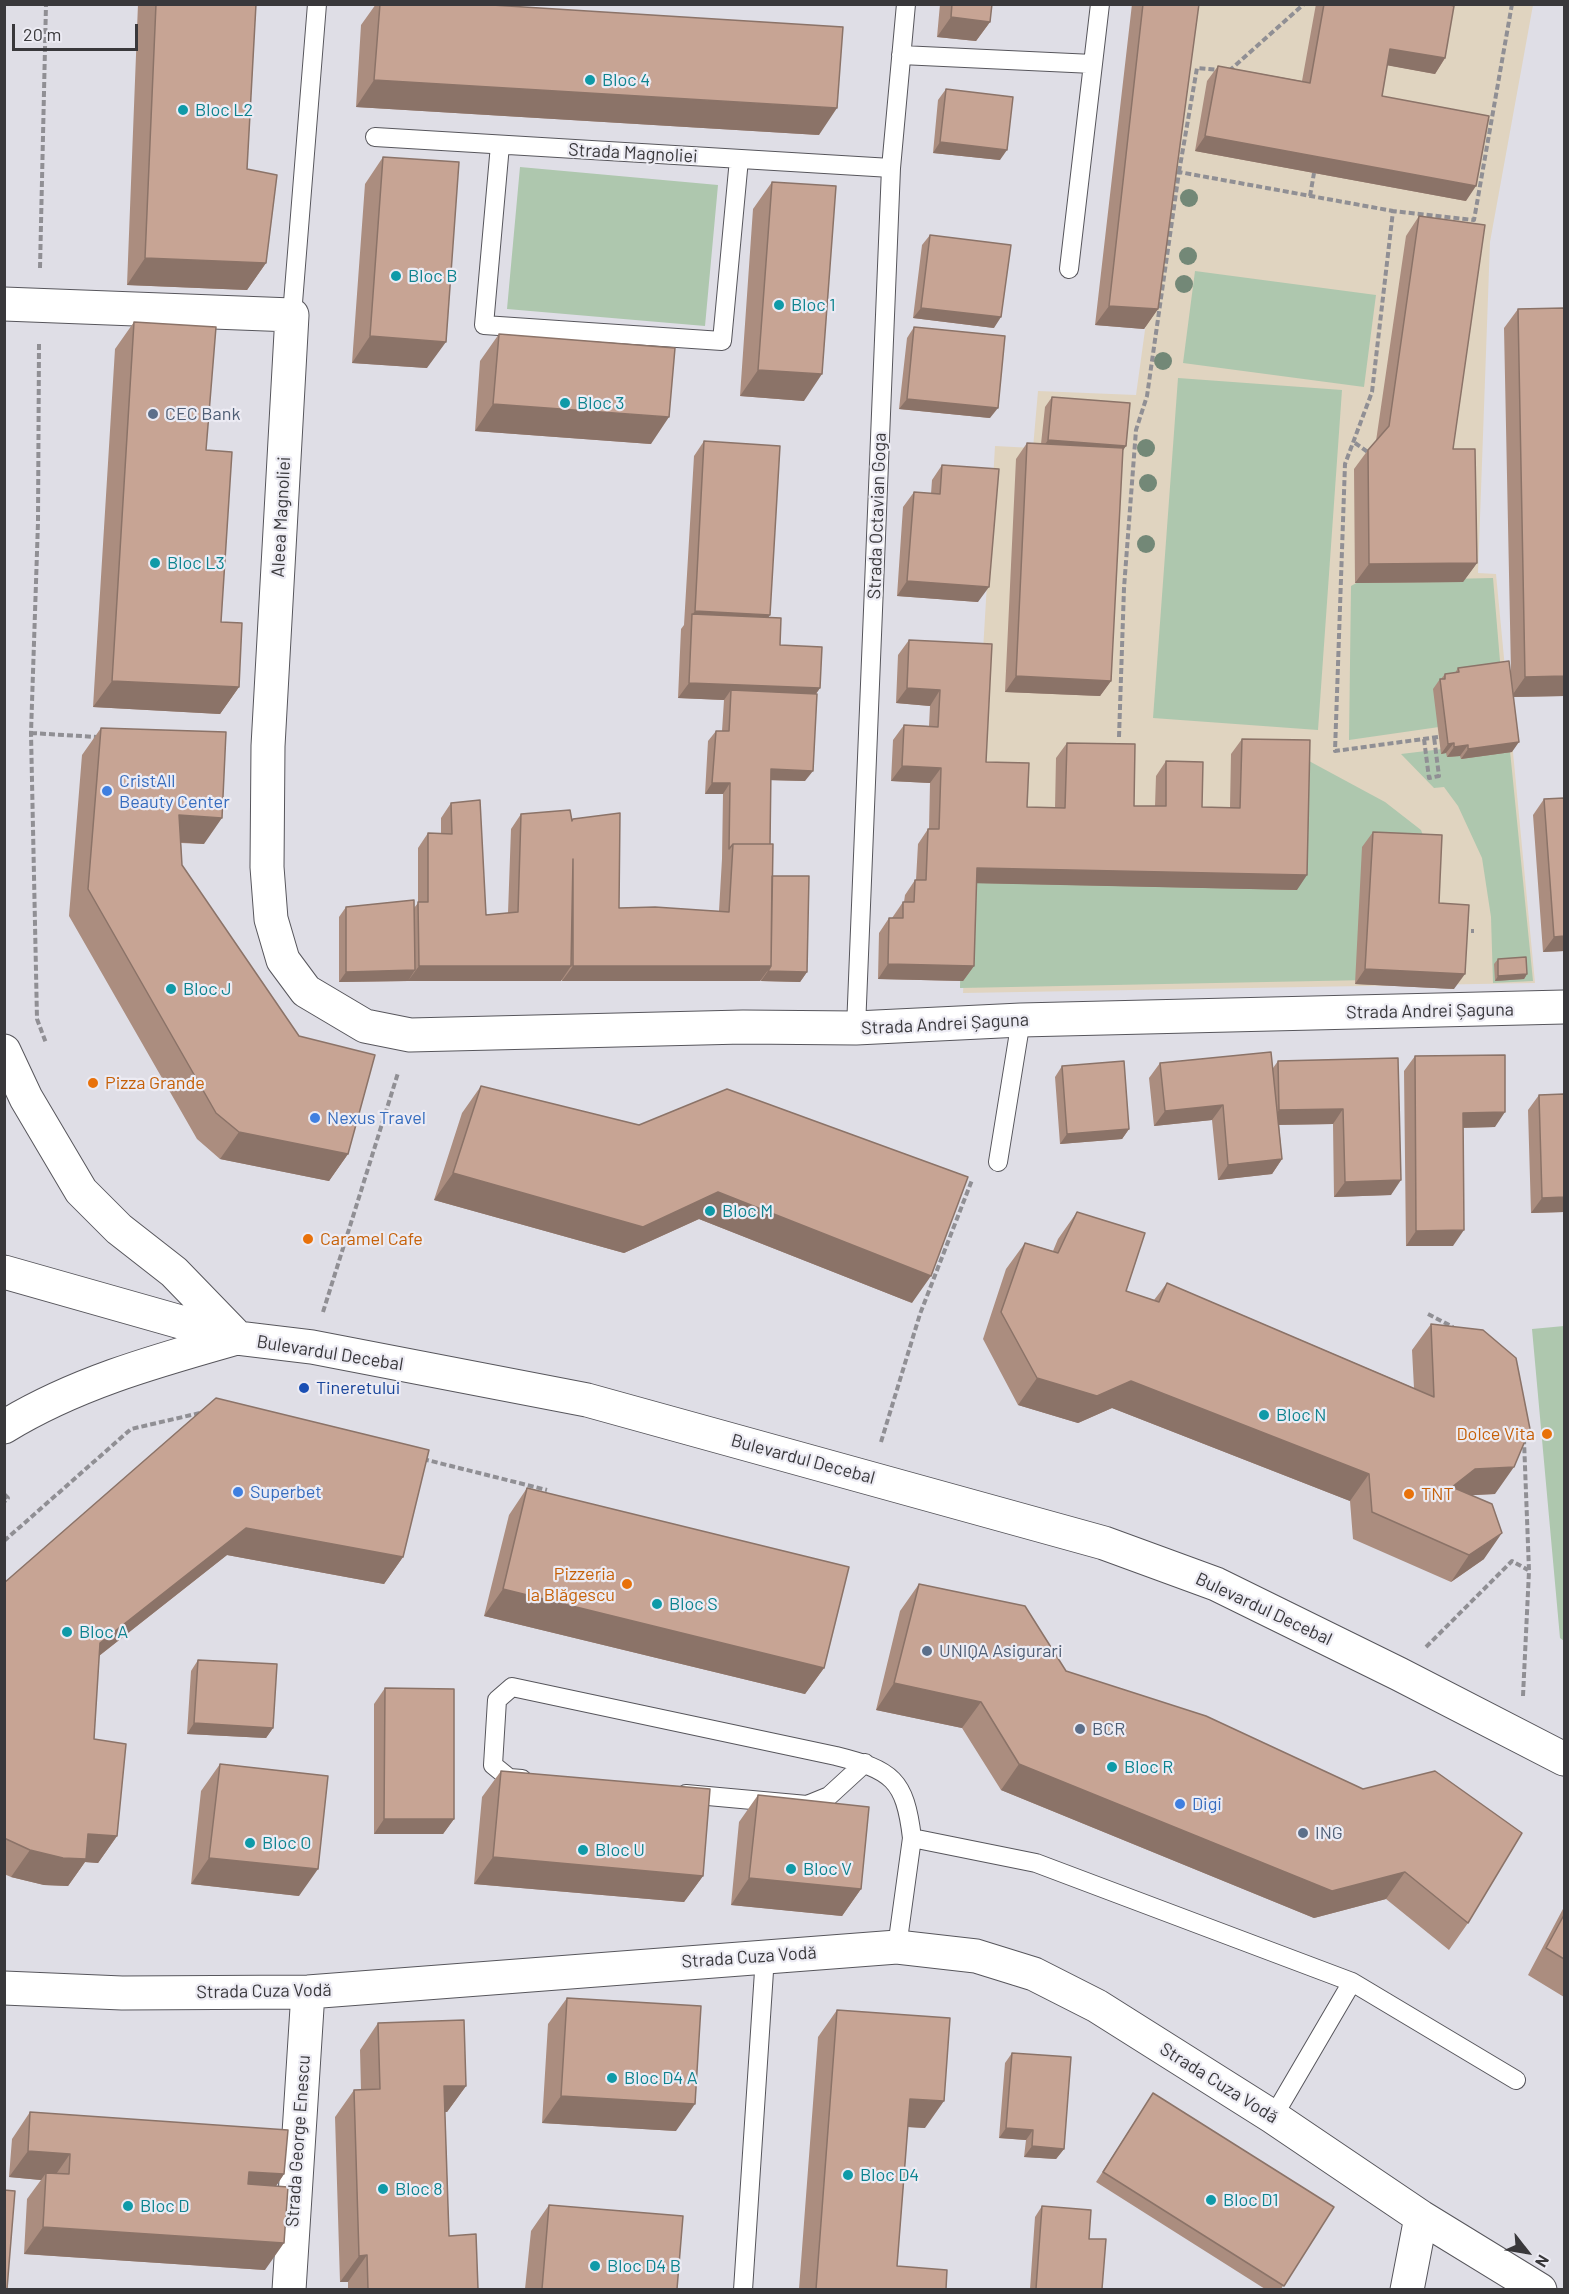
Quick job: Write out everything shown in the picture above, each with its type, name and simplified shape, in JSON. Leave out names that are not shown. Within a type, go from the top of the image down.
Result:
[{"type":"street","points":[[4,304],[292,315]]},
{"type":"street","name":"Aleea Magnoliei","points":[[292,315],[268,746],[267,867],[270,919],[283,960],[306,991],[331,1007]]},
{"type":"street","name":"Strada Andrei Șaguna","points":[[331,1007],[364,1026],[410,1035],[743,1027],[856,1028],[1021,1020],[1564,1007]]},
{"type":"street","points":[[4,1051],[26,1098],[81,1191],[119,1229],[174,1272],[237,1338],[143,1364],[85,1386],[34,1409],[4,1427]]},
{"type":"street","name":"Bulevardul Decebal","points":[[4,1272],[237,1338],[312,1347],[587,1400],[1104,1543],[1216,1584],[1399,1674],[1564,1759]]},
{"type":"street","name":"Strada Cuza Vodă","points":[[4,1988],[122,1993],[308,1992],[897,1947],[976,1956],[1034,1974],[1097,2006],[1273,2116],[1421,2217],[1540,2289]]},
{"type":"street","name":"Strada George Enescu","points":[[289,2289],[308,1992]]},
{"type":"street","points":[[1407,2289],[1421,2217]]},
{"type":"lane","name":"Aleea Magnoliei","points":[[292,315],[317,4]]},
{"type":"lane","name":"Strada Octavian Goga","points":[[856,1028],[891,168],[906,4]]},
{"type":"lane","points":[[1069,268],[1100,4]]},
{"type":"lane","points":[[901,55],[1093,63]]},
{"type":"lane","name":"Strada Magnoliei","points":[[375,137],[891,168]]},
{"type":"lane","points":[[500,145],[484,325],[722,341],[739,159]]},
{"type":"lane","points":[[998,1162],[1021,1020]]},
{"type":"lane","points":[[545,1781],[509,1778],[493,1766],[497,1700],[512,1687],[865,1763],[888,1775],[903,1792],[909,1815],[912,1838],[897,1947]]},
{"type":"lane","points":[[664,1792],[807,1805],[829,1796],[865,1763]]},
{"type":"lane","points":[[912,1838],[1036,1863],[1352,1982],[1516,2080]]},
{"type":"lane","points":[[743,2289],[765,1956]]},
{"type":"lane","points":[[1273,2116],[1352,1982]]},
{"type":"path","points":[[46,4],[39,305],[38,522],[31,733],[37,1019],[48,1049]]},
{"type":"path","points":[[1119,737],[1124,588],[1136,430],[1147,396],[1179,172],[1197,68],[1229,71],[1304,4]]},
{"type":"path","points":[[1179,172],[1393,211],[1474,220],[1512,4]]},
{"type":"path","points":[[1310,195],[1314,173]]},
{"type":"path","points":[[1393,211],[1372,392],[1345,465],[1335,751],[1436,737],[1439,776],[1429,778],[1424,739]]},
{"type":"path","points":[[1355,443],[1370,453]]},
{"type":"path","points":[[31,733],[102,737]]},
{"type":"path","points":[[1458,931],[1474,931]]},
{"type":"path","points":[[312,1347],[410,1035]]},
{"type":"path","points":[[870,1477],[921,1314],[960,1206],[974,1175]]},
{"type":"path","points":[[1428,1314],[1456,1329]]},
{"type":"path","points":[[4,1541],[131,1429],[210,1411]]},
{"type":"path","points":[[1521,1736],[1529,1571],[1524,1432]]},
{"type":"path","points":[[419,1458],[547,1490]]},
{"type":"path","points":[[4,1494],[8,1498],[4,1502]]},
{"type":"path","points":[[1399,1674],[1512,1561],[1529,1571]]},
{"type":"shaded area","points":[[1190,5],[1533,5],[1490,242],[1478,573],[1496,574],[1535,983],[963,993],[995,446],[1033,448],[1038,391],[1136,395]]},
{"type":"green space","points":[[520,167],[718,185],[705,326],[507,309]]},
{"type":"green space","points":[[1195,271],[1376,295],[1364,387],[1183,363]]},
{"type":"green space","points":[[1178,378],[1342,390],[1318,730],[1153,718]]},
{"type":"green space","points":[[1493,578],[1501,673],[1439,727],[1349,740],[1351,586],[1360,581]]},
{"type":"green space","points":[[1509,741],[1533,981],[1493,983],[1491,917],[1482,858],[1458,806],[1444,787],[1434,788],[1401,754]]},
{"type":"green space","points":[[1309,761],[1385,802],[1421,830],[1429,852],[1420,979],[960,988],[962,875],[1286,877]]},
{"type":"green space","points":[[1564,1326],[1564,1641],[1560,1638],[1532,1329]]},
{"type":"building","name":"Bloc L2","points":[[156,4],[256,4],[247,169],[277,175],[266,263],[145,258]]},
{"type":"building","name":"Bloc 4","points":[[380,4],[476,4],[843,27],[837,108],[374,80]]},
{"type":"building","points":[[952,4],[992,4],[990,22],[951,17]]},
{"type":"building","points":[[1143,4],[1199,4],[1158,309],[1109,306]]},
{"type":"building","points":[[1324,4],[1447,4],[1454,6],[1445,58],[1390,49],[1382,96],[1489,116],[1476,186],[1205,136],[1218,66],[1310,83]]},
{"type":"building","points":[[946,89],[1013,97],[1007,150],[940,142]]},
{"type":"building","name":"Bloc B","points":[[383,157],[459,162],[446,342],[370,336]]},
{"type":"building","name":"Bloc 1","points":[[772,182],[836,186],[822,374],[758,370]]},
{"type":"building","points":[[1419,216],[1485,225],[1453,449],[1475,449],[1477,563],[1369,564],[1368,450],[1389,426]]},
{"type":"building","points":[[930,235],[1011,245],[1001,317],[921,308]]},
{"type":"building","points":[[1564,308],[1564,676],[1525,677],[1518,309]]},
{"type":"building","name":"Bloc L3","points":[[134,322],[216,327],[206,450],[232,452],[221,622],[242,623],[239,687],[112,681]]},
{"type":"building","points":[[914,327],[1005,336],[998,408],[907,399]]},
{"type":"building","points":[[499,334],[675,348],[669,417],[493,404]]},
{"type":"building","points":[[1052,397],[1130,403],[1126,446],[1048,440]]},
{"type":"building","points":[[704,441],[780,446],[770,615],[695,611]]},
{"type":"building","points":[[1027,443],[1123,448],[1111,681],[1016,676]]},
{"type":"building","points":[[942,465],[999,469],[989,587],[907,581],[914,492],[940,494]]},
{"type":"building","points":[[692,614],[781,618],[780,645],[822,647],[820,688],[689,683]]},
{"type":"building","points":[[909,640],[992,644],[986,762],[1029,763],[1027,807],[1065,808],[1067,743],[1135,744],[1134,806],[1166,806],[1166,761],[1203,762],[1202,807],[1240,808],[1242,739],[1310,740],[1307,875],[977,868],[974,966],[888,964],[889,918],[903,918],[903,902],[914,902],[915,880],[926,880],[928,829],[939,829],[941,768],[902,766],[904,725],[938,727],[940,690],[907,688]]},
{"type":"building","points":[[1509,661],[1519,742],[1468,749],[1468,745],[1454,747],[1454,743],[1448,744],[1440,679],[1445,679],[1445,674],[1459,672],[1458,668]]},
{"type":"building","points":[[731,690],[817,694],[813,771],[771,769],[770,844],[733,844],[729,849],[730,783],[712,783],[716,731],[729,731]]},
{"type":"building","name":"Bloc J","points":[[101,728],[226,732],[222,818],[179,815],[182,865],[299,1036],[375,1055],[348,1154],[239,1132],[216,1113],[88,889]]},
{"type":"building","points":[[1564,798],[1564,936],[1554,937],[1544,799]]},
{"type":"building","points":[[480,800],[486,915],[518,912],[521,814],[570,810],[572,821],[573,819],[620,813],[619,908],[655,907],[729,912],[733,844],[773,844],[771,966],[573,966],[573,859],[571,966],[419,966],[418,902],[428,902],[428,833],[452,834],[451,803]]},
{"type":"building","points":[[1373,832],[1442,835],[1439,903],[1469,905],[1465,974],[1365,969]]},
{"type":"building","points":[[772,876],[809,876],[807,972],[768,971],[771,966]]},
{"type":"building","points":[[414,900],[415,970],[346,972],[346,907]]},
{"type":"building","points":[[1526,957],[1527,974],[1498,976],[1498,959]]},
{"type":"building","points":[[1271,1052],[1282,1159],[1228,1165],[1223,1105],[1165,1111],[1160,1063]]},
{"type":"building","points":[[1505,1055],[1505,1112],[1463,1113],[1464,1230],[1416,1231],[1415,1056]]},
{"type":"building","points":[[1398,1058],[1401,1180],[1345,1182],[1343,1109],[1279,1110],[1278,1061]]},
{"type":"building","points":[[1124,1061],[1129,1129],[1067,1134],[1062,1066]]},
{"type":"building","name":"Bloc M","points":[[481,1086],[639,1125],[727,1089],[968,1177],[931,1276],[718,1192],[643,1227],[453,1173]]},
{"type":"building","points":[[1564,1094],[1564,1197],[1542,1198],[1539,1095]]},
{"type":"building","name":"Bloc N","points":[[1077,1212],[1145,1233],[1126,1291],[1159,1302],[1167,1283],[1434,1397],[1431,1324],[1483,1330],[1516,1358],[1530,1429],[1514,1467],[1475,1469],[1452,1487],[1492,1504],[1502,1533],[1469,1555],[1372,1512],[1369,1474],[1131,1381],[1097,1396],[1037,1378],[1001,1312],[1025,1243],[1058,1253]]},
{"type":"building","name":"Bloc A","points":[[216,1398],[429,1450],[403,1557],[246,1528],[100,1643],[94,1739],[126,1744],[117,1836],[88,1834],[86,1859],[63,1858],[30,1850],[4,1838],[4,1583]]},
{"type":"building","name":"Bloc S","points":[[527,1488],[849,1567],[824,1668],[503,1589]]},
{"type":"building","name":"Bloc R","points":[[919,1584],[1025,1606],[1066,1671],[1206,1716],[1363,1789],[1435,1771],[1522,1833],[1468,1923],[1405,1872],[1332,1891],[1019,1764],[981,1702],[894,1683]]},
{"type":"building","points":[[198,1660],[277,1664],[273,1728],[194,1723]]},
{"type":"building","points":[[385,1688],[454,1689],[454,1819],[384,1819]]},
{"type":"building","name":"Bloc O","points":[[220,1764],[328,1776],[318,1869],[209,1858]]},
{"type":"building","name":"Bloc U","points":[[501,1771],[710,1789],[703,1876],[493,1857]]},
{"type":"building","points":[[758,1795],[869,1807],[861,1889],[749,1878]]},
{"type":"building","points":[[1564,1915],[1564,1959],[1546,1948]]},
{"type":"building","name":"Bloc D4 A","points":[[567,1998],[701,2006],[695,2104],[561,2096]]},
{"type":"building","name":"Bloc D4","points":[[837,2010],[950,2018],[944,2101],[910,2099],[897,2266],[947,2270],[946,2289],[816,2289]]},
{"type":"building","name":"Bloc 8","points":[[464,2020],[466,2086],[444,2086],[449,2236],[476,2234],[478,2289],[368,2289],[367,2255],[359,2256],[354,2090],[380,2089],[378,2023]]},
{"type":"building","points":[[1012,2053],[1071,2057],[1064,2149],[1032,2146],[1033,2130],[1006,2128]]},
{"type":"building","name":"Bloc D1","points":[[1153,2093],[1334,2207],[1284,2286],[1103,2172]]},
{"type":"building","name":"Bloc D","points":[[30,2112],[288,2130],[284,2174],[249,2172],[248,2184],[288,2187],[284,2243],[43,2227],[46,2173],[69,2174],[70,2154],[28,2151]]},
{"type":"building","points":[[4,2190],[15,2191],[7,2289],[4,2289]]},
{"type":"building","points":[[549,2205],[683,2216],[677,2289],[542,2289]]},
{"type":"building","points":[[1042,2206],[1091,2210],[1089,2239],[1106,2239],[1102,2289],[1036,2289]]},
{"type":"place","name":"Bloc 4","points":[[590,80]]},
{"type":"place","name":"Bloc L2","points":[[183,110]]},
{"type":"place","name":"Bloc B","points":[[396,276]]},
{"type":"place","name":"Bloc 1","points":[[779,305]]},
{"type":"place","name":"Bloc 3","points":[[565,403]]},
{"type":"place","name":"CEC Bank","points":[[153,414]]},
{"type":"place","name":"Bloc L3","points":[[155,563]]},
{"type":"place","name":"CristAll Beauty Center","points":[[107,791]]},
{"type":"place","name":"Bloc J","points":[[171,989]]},
{"type":"place","name":"Pizza Grande","points":[[93,1083]]},
{"type":"place","name":"Nexus Travel","points":[[315,1118]]},
{"type":"place","name":"Bloc M","points":[[710,1211]]},
{"type":"place","name":"Caramel Cafe","points":[[308,1239]]},
{"type":"place","name":"Tineretului","points":[[304,1388]]},
{"type":"place","name":"Bloc N","points":[[1264,1415]]},
{"type":"place","name":"Dolce Vita","points":[[1547,1434]]},
{"type":"place","name":"Superbet","points":[[238,1492]]},
{"type":"place","name":"TNT","points":[[1409,1494]]},
{"type":"place","name":"Pizzeria la Blăgescu","points":[[627,1584]]},
{"type":"place","name":"Bloc S","points":[[657,1604]]},
{"type":"place","name":"Bloc A","points":[[67,1632]]},
{"type":"place","name":"UNIQA Asigurari","points":[[927,1651]]},
{"type":"place","name":"BCR","points":[[1080,1729]]},
{"type":"place","name":"Bloc R","points":[[1112,1767]]},
{"type":"place","name":"Digi","points":[[1180,1804]]},
{"type":"place","name":"ING","points":[[1303,1833]]},
{"type":"place","name":"Bloc O","points":[[250,1843]]},
{"type":"place","name":"Bloc U","points":[[583,1850]]},
{"type":"place","name":"Bloc V","points":[[791,1869]]},
{"type":"place","name":"Bloc D4 A","points":[[612,2078]]},
{"type":"place","name":"Bloc D4","points":[[848,2175]]},
{"type":"place","name":"Bloc 8","points":[[383,2189]]},
{"type":"place","name":"Bloc D1","points":[[1211,2200]]},
{"type":"place","name":"Bloc D","points":[[128,2206]]},
{"type":"place","name":"Bloc D4 B","points":[[595,2266]]}]
